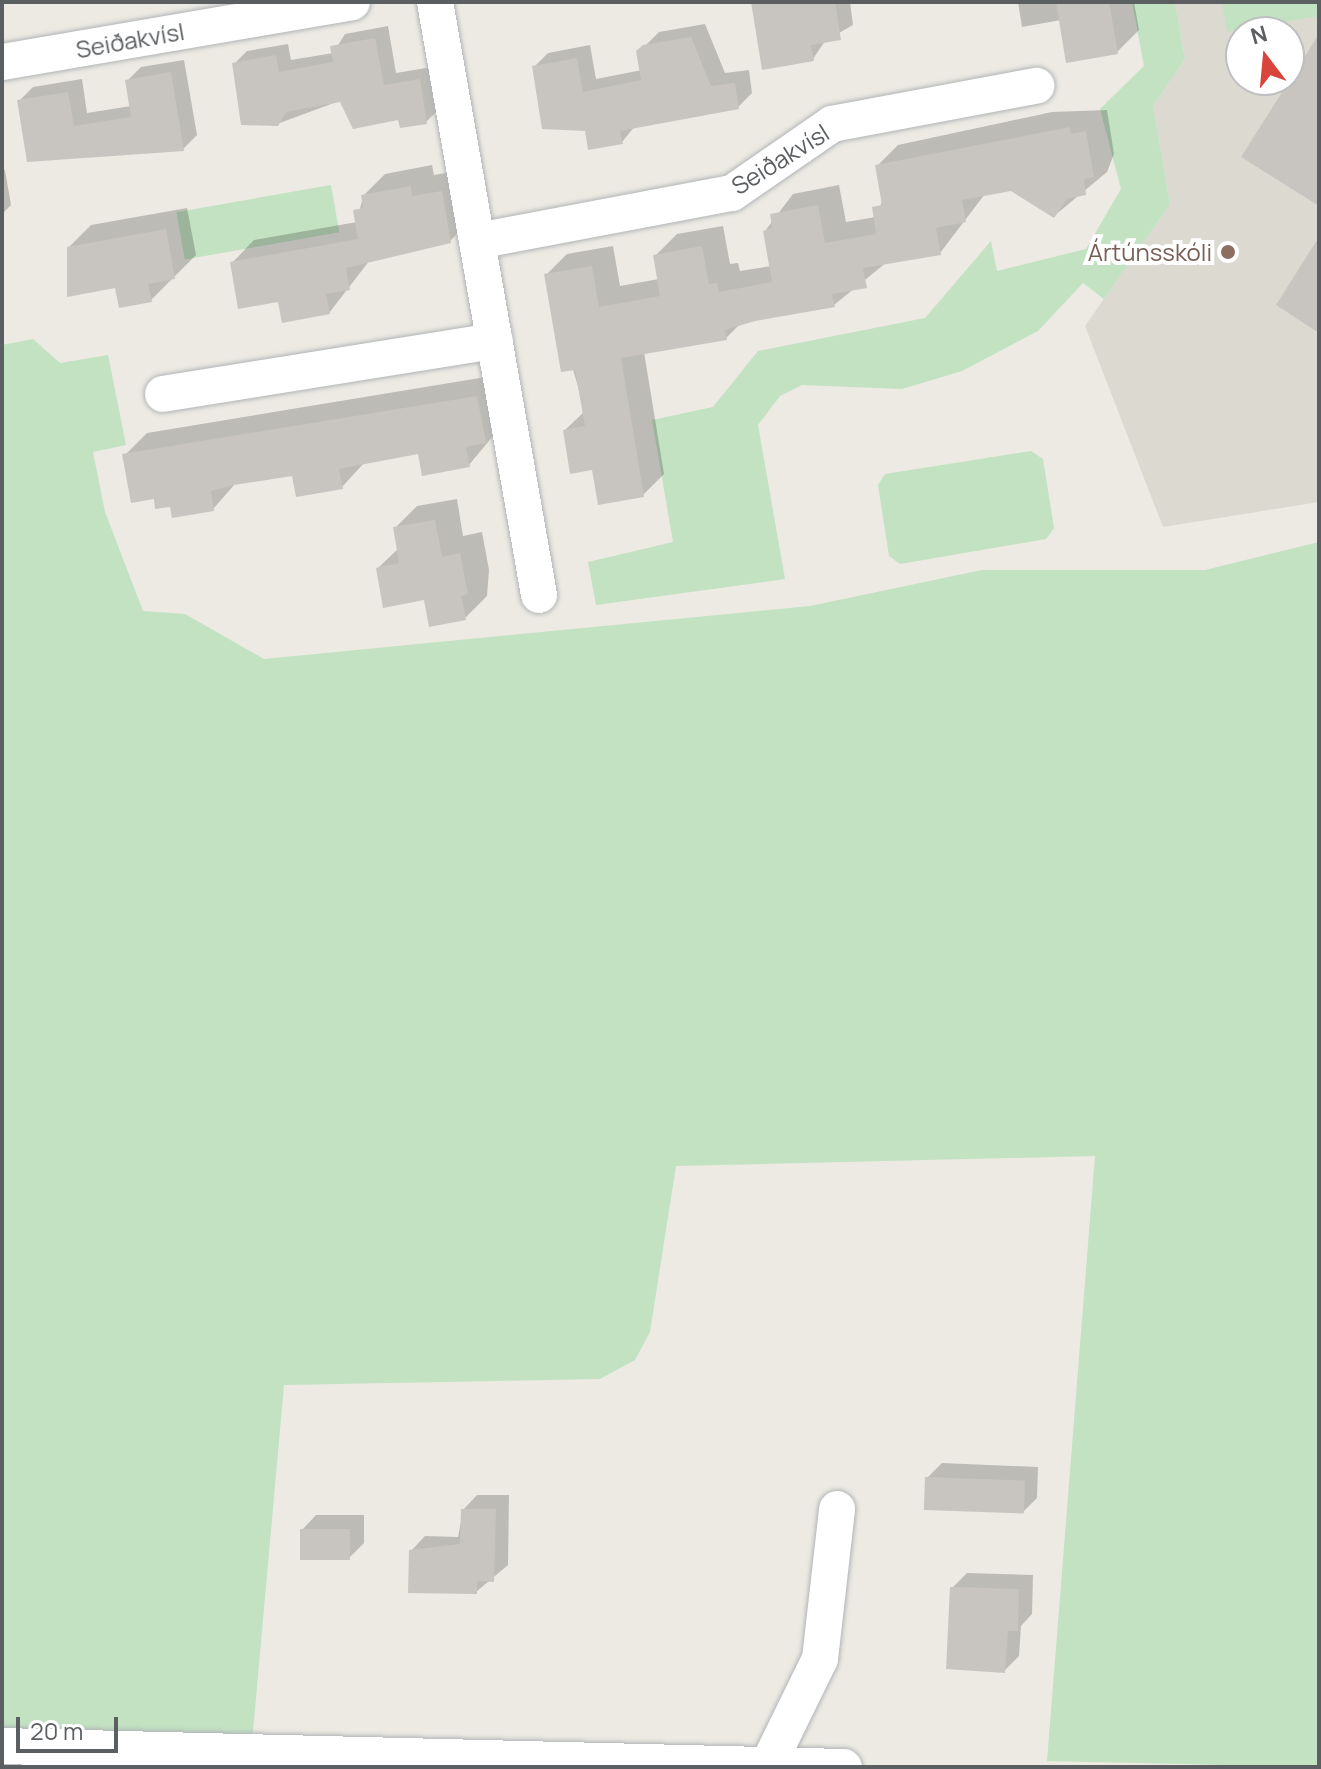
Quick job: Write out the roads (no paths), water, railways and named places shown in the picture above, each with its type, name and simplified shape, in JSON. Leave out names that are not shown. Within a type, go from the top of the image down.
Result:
[{"type":"street","name":"Seiðakvísl","points":[[2,62],[352,2]]},
{"type":"street","points":[[435,2],[539,595]]},
{"type":"street","name":"Seiðakvísl","points":[[477,241],[732,193],[832,124],[1036,86]]},
{"type":"street","points":[[163,394],[495,341]]},
{"type":"street","points":[[768,1765],[820,1659],[837,1509]]},
{"type":"street","points":[[2,1746],[396,1762],[844,1767]]},
{"type":"place","name":"Ártúnsskóli","points":[[1228,252]]}]
